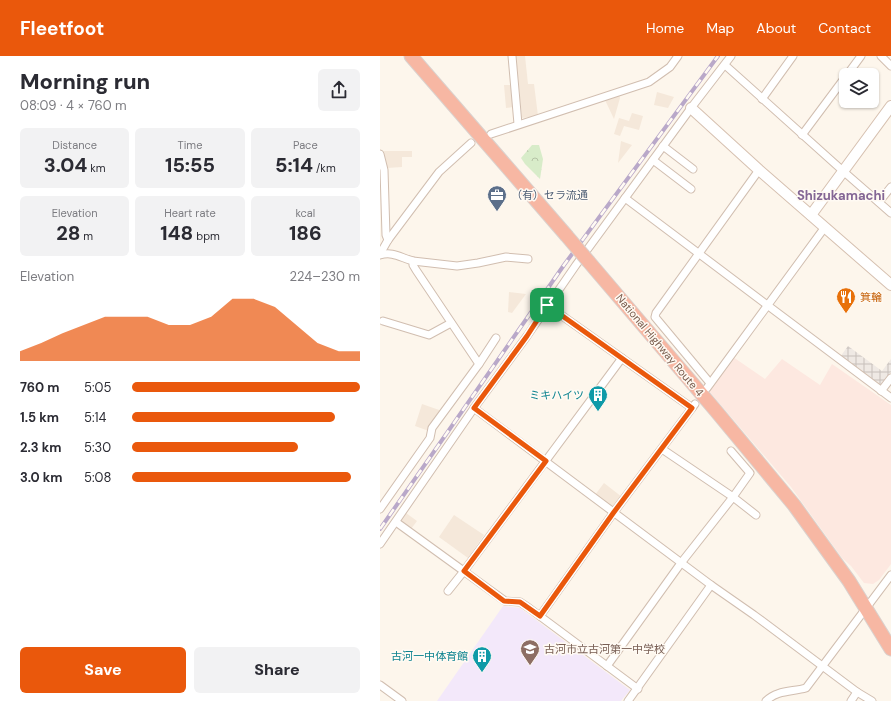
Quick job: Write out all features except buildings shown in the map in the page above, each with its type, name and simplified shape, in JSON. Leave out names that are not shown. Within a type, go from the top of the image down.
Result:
[{"type":"highway","name":"National Highway Route 4","points":[[411,56],[566,235],[794,505],[867,608],[891,649]]},
{"type":"street","points":[[512,56],[518,124]]},
{"type":"street","points":[[491,134],[649,82],[670,67],[678,56]]},
{"type":"street","points":[[380,544],[474,408],[523,342],[547,305],[691,108],[731,56]]},
{"type":"street","points":[[762,99],[793,56]]},
{"type":"street","points":[[852,68],[861,56]]},
{"type":"street","points":[[881,56],[891,66]]},
{"type":"street","points":[[725,65],[891,213]]},
{"type":"street","points":[[802,135],[839,85]]},
{"type":"street","points":[[811,215],[891,106]]},
{"type":"street","points":[[691,108],[759,170],[891,285]]},
{"type":"street","points":[[380,254],[388,240],[439,172],[471,143]]},
{"type":"street","points":[[663,146],[693,169]]},
{"type":"street","points":[[380,154],[384,170],[386,235],[388,240]]},
{"type":"street","points":[[653,160],[691,189]]},
{"type":"street","points":[[759,170],[656,313],[655,317],[709,386],[825,227]]},
{"type":"street","points":[[879,202],[891,187]]},
{"type":"street","points":[[625,198],[766,306],[891,398]]},
{"type":"street","points":[[380,254],[386,253],[400,255],[407,260],[457,266],[506,257],[528,259]]},
{"type":"street","points":[[413,261],[413,265],[416,270],[479,364]]},
{"type":"street","points":[[540,616],[614,512],[693,406],[547,305]]},
{"type":"street","points":[[383,321],[429,335],[451,323]]},
{"type":"street","points":[[380,509],[430,438],[432,428],[479,364],[496,338]]},
{"type":"street","points":[[448,591],[622,358]]},
{"type":"street","points":[[881,391],[891,378]]},
{"type":"street","points":[[474,408],[681,563],[754,615],[857,692],[872,701]]},
{"type":"street","points":[[662,449],[733,497],[756,515]]},
{"type":"street","points":[[607,666],[681,563],[750,473],[731,451]]},
{"type":"street","points":[[396,522],[504,601],[520,602],[638,689]]},
{"type":"street","points":[[766,701],[771,696],[779,693],[806,688],[891,574]]},
{"type":"street","points":[[628,701],[711,585]]},
{"type":"street","points":[[380,685],[402,701]]},
{"type":"street","points":[[851,701],[857,692]]},
{"type":"shaded area","points":[[516,56],[525,56],[528,84],[534,84],[538,116],[522,118]]},
{"type":"shaded area","points":[[504,85],[512,85],[514,107],[506,108]]},
{"type":"shaded area","points":[[657,92],[674,97],[668,108],[654,105]]},
{"type":"shaded area","points":[[619,95],[620,98],[614,119],[605,100]]},
{"type":"shaded area","points":[[632,113],[643,116],[639,130],[624,126],[620,136],[614,134],[619,118],[629,121]]},
{"type":"shaded area","points":[[621,141],[632,145],[618,163]]},
{"type":"shaded area","points":[[384,151],[412,151],[412,157],[402,157],[402,167],[387,168]]},
{"type":"shaded area","points":[[509,292],[526,294],[512,313],[508,312]]},
{"type":"shaded area","points":[[848,346],[882,371],[891,359],[891,372],[881,387],[840,357]]},
{"type":"shaded area","points":[[733,357],[765,379],[782,359],[820,385],[832,364],[891,405],[891,564],[879,580],[873,584],[864,583],[851,566],[842,558],[791,487],[708,390]]},
{"type":"shaded area","points":[[422,404],[442,411],[429,431],[415,426]]},
{"type":"shaded area","points":[[604,483],[622,497],[614,509],[595,495]]},
{"type":"shaded area","points":[[406,513],[417,521],[411,529],[400,522]]},
{"type":"shaded area","points":[[454,515],[484,535],[468,558],[439,537]]},
{"type":"shaded area","name":"古河市立古河第一中学校","points":[[503,606],[520,608],[630,690],[621,701],[437,701]]},
{"type":"green space","points":[[532,145],[539,145],[543,159],[540,179],[521,158]]},
{"type":"railway","points":[[380,529],[564,265],[718,56]]},
{"type":"place","name":"（有）セラ流通","points":[[497,212]]},
{"type":"place","name":"箕輪","points":[[846,314]]},
{"type":"place","name":"ミキハイツ","points":[[598,412]]},
{"type":"place","name":"古河市立古河第一中学校","points":[[530,666]]},
{"type":"place","name":"古河一中体育館","points":[[482,673]]},
{"type":"district","name":"Shizukamachi","points":[[841,195]]},
{"type":"route","points":[[547,305],[692,408],[614,512],[540,616],[520,602],[504,601],[464,571],[546,461],[474,408],[527,336],[547,305]]}]
